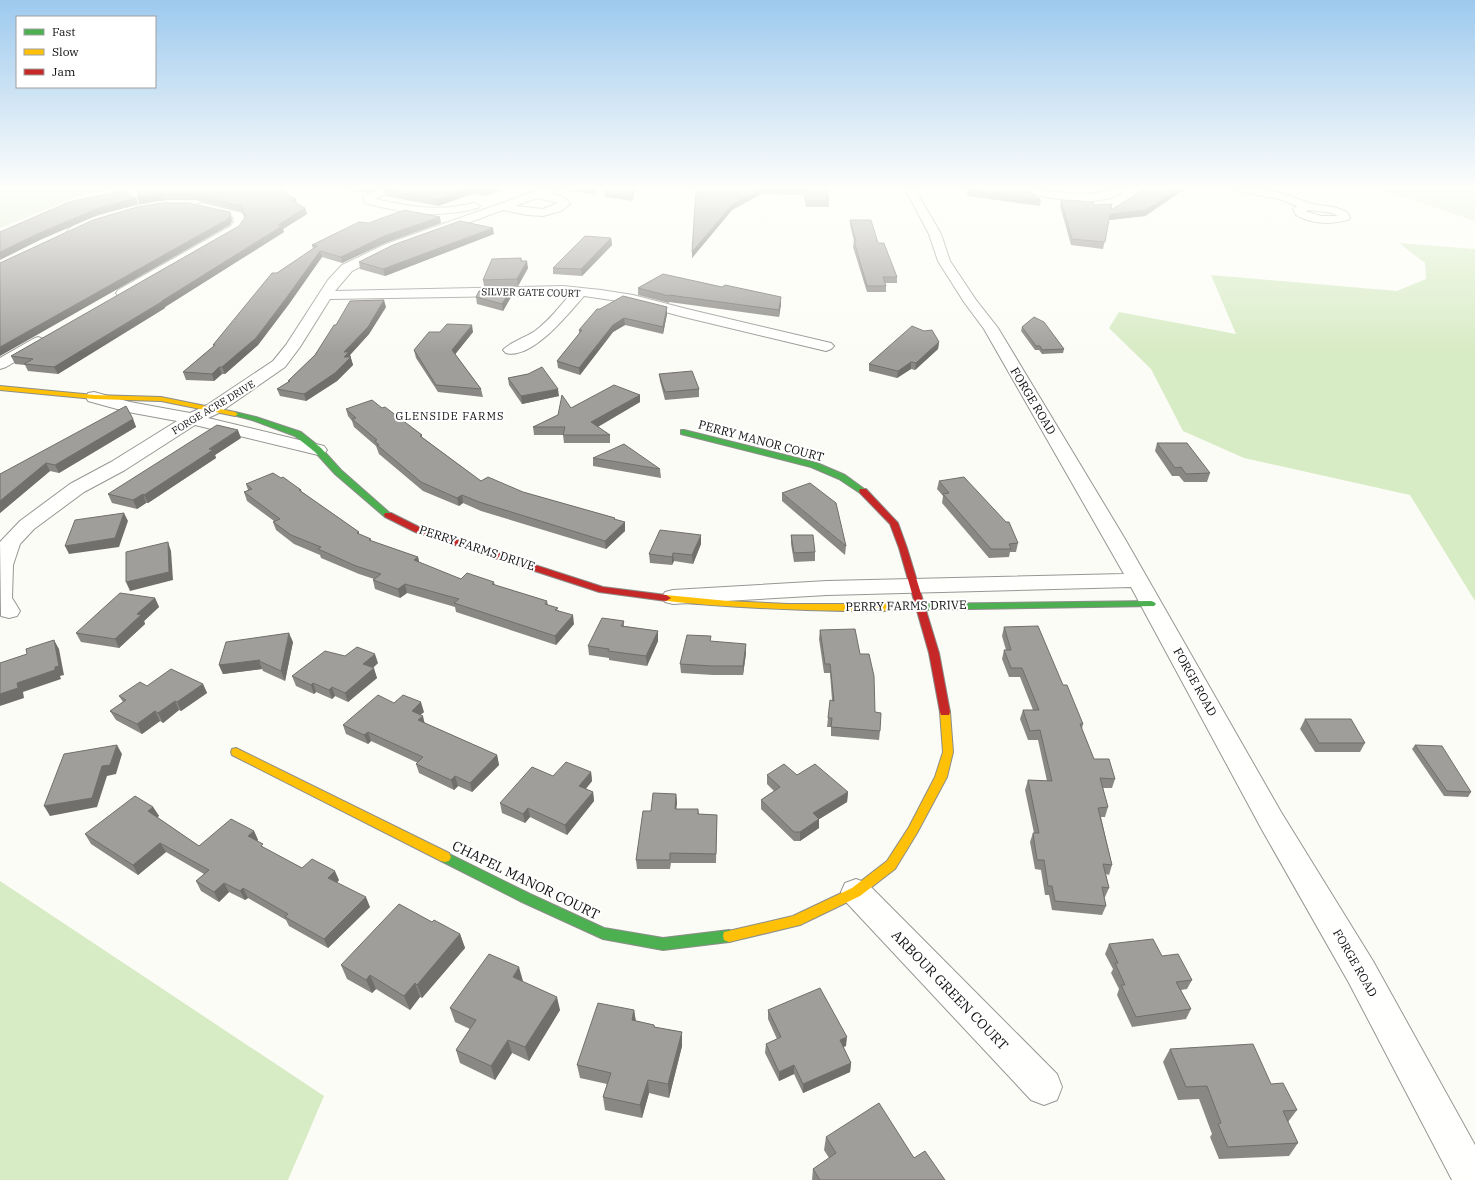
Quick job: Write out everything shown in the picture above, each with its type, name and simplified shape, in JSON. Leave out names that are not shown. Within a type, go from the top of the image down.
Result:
[{"type":"street","points":[[110,300],[208,244]]},
{"type":"street","name":"FORGE ACRE DRIVE","points":[[10,611],[1,598],[2,564],[10,542],[27,525],[77,488],[118,466],[192,419],[213,409],[279,364],[292,347],[332,284],[347,268],[363,259],[398,244]]},
{"type":"street","name":"FORGE ROAD","points":[[938,244],[944,261],[991,328],[1138,580],[1272,820],[1361,972],[1473,1180]]},
{"type":"street","name":"SILVER GATE COURT","points":[[326,295],[563,290],[633,299],[684,313],[826,346]]},
{"type":"street","points":[[511,350],[526,344],[540,335],[580,292]]},
{"type":"street","points":[[0,364],[48,336]]},
{"type":"street","name":"PERRY FARMS DRIVE","points":[[0,388],[94,397],[161,399],[254,418],[276,425],[298,434],[318,450],[338,472],[367,496],[384,513],[418,530],[602,590],[661,598],[827,588],[917,596],[1151,604]]},
{"type":"street","name":"PERRY FARMS DRIVE","points":[[94,397],[128,407],[192,419],[318,450]]},
{"type":"street","name":"PERRY MANOR COURT","points":[[684,432],[814,465],[842,477],[861,489],[894,523],[917,596]]},
{"type":"street","name":"PERRY FARMS DRIVE","points":[[917,596],[1138,580]]},
{"type":"street","name":"CHAPEL MANOR COURT","points":[[236,752],[526,898],[603,933],[663,944],[738,935],[794,921],[856,892],[891,865],[913,830],[942,777],[948,752],[944,706],[934,653],[917,596]]},
{"type":"street","name":"ARBOUR GREEN COURT","points":[[856,892],[1044,1087]]},
{"type":"green space","points":[[1400,244],[1475,249],[1475,601],[1410,495],[1244,458],[1183,431],[1151,369],[1109,328],[1119,312],[1236,334],[1211,275],[1397,291],[1426,279],[1425,263]]},
{"type":"green space","points":[[0,881],[324,1096],[288,1180],[0,1180]]},
{"type":"building","points":[[0,244],[16,244],[0,252]]},
{"type":"building","points":[[41,244],[183,244],[0,347],[0,263]]},
{"type":"building","points":[[207,244],[253,244],[54,367],[24,364],[33,359],[11,356]]},
{"type":"building","points":[[367,244],[341,257],[320,251],[256,338],[212,374],[183,372],[215,345],[213,345],[272,273],[277,273],[317,246],[312,245]]},
{"type":"building","points":[[450,244],[383,269],[359,262],[393,245]]},
{"type":"building","points":[[577,244],[605,244],[581,269],[553,268]]},
{"type":"building","points":[[693,244],[699,244],[692,252]]},
{"type":"building","points":[[855,244],[884,244],[897,277],[883,277],[886,286],[867,286]]},
{"type":"building","points":[[521,258],[521,261],[527,261],[517,279],[483,280],[492,259]]},
{"type":"building","points":[[663,274],[722,287],[725,285],[781,297],[779,310],[669,296],[638,288]]},
{"type":"building","points":[[479,291],[510,291],[502,304],[476,297]]},
{"type":"building","points":[[623,296],[667,307],[663,327],[624,318],[613,325],[579,368],[557,361],[582,330],[579,330],[597,309],[600,309]]},
{"type":"building","points":[[384,300],[368,327],[344,352],[349,352],[344,357],[351,357],[335,373],[304,394],[277,389],[290,381],[288,381],[315,355],[334,325],[336,325],[350,301]]},
{"type":"building","points":[[1034,317],[1044,322],[1064,349],[1042,350],[1040,346],[1036,346],[1022,327]]},
{"type":"building","points":[[447,324],[472,325],[452,350],[481,389],[436,385],[414,350],[429,332],[440,332]]},
{"type":"building","points":[[912,326],[924,331],[932,330],[939,342],[916,363],[911,362],[898,371],[869,364]]},
{"type":"building","points":[[542,367],[558,389],[521,396],[508,378],[528,374]]},
{"type":"building","points":[[692,371],[699,389],[665,392],[659,374]]},
{"type":"building","points":[[614,385],[640,395],[591,422],[610,435],[563,435],[565,427],[533,427],[558,415],[562,395],[571,408]]},
{"type":"building","points":[[372,400],[382,408],[385,407],[422,435],[420,436],[481,481],[488,477],[523,492],[625,522],[605,541],[479,502],[462,495],[457,498],[421,482],[377,445],[379,445],[375,441],[377,440],[352,419],[356,418],[346,409]]},
{"type":"building","points":[[126,406],[133,419],[55,465],[46,463],[0,501],[0,474]]},
{"type":"building","points":[[217,425],[238,430],[209,449],[213,450],[144,495],[143,494],[133,500],[108,494]]},
{"type":"building","points":[[1157,443],[1187,443],[1210,473],[1186,474],[1181,467],[1175,468]]},
{"type":"building","points":[[624,444],[660,469],[593,458]]},
{"type":"building","points":[[273,473],[281,478],[283,477],[359,532],[357,533],[371,539],[369,540],[418,557],[414,560],[461,579],[467,573],[494,582],[492,584],[547,601],[545,604],[558,608],[555,610],[573,615],[555,636],[454,603],[459,599],[405,584],[398,589],[373,580],[381,574],[356,566],[318,549],[321,547],[291,535],[273,522],[280,519],[244,492],[252,489],[246,484]]},
{"type":"building","points":[[964,477],[1006,522],[1009,522],[1018,543],[1009,544],[1011,549],[991,549],[943,494],[949,493],[939,481]]},
{"type":"building","points":[[810,483],[836,503],[846,546],[782,493]]},
{"type":"building","points":[[124,513],[115,538],[65,546],[75,520]]},
{"type":"building","points":[[660,530],[701,535],[692,555],[673,553],[672,557],[649,554]]},
{"type":"building","points":[[791,535],[813,535],[815,552],[794,553]]},
{"type":"building","points":[[168,542],[169,572],[126,582],[126,552]]},
{"type":"building","points":[[120,593],[155,598],[137,614],[141,615],[115,639],[76,633]]},
{"type":"building","points":[[602,618],[624,621],[621,626],[658,631],[646,656],[608,651],[609,649],[588,646]]},
{"type":"building","points":[[1038,626],[1063,685],[1067,685],[1083,724],[1080,724],[1094,759],[1109,759],[1115,779],[1100,778],[1108,807],[1098,808],[1112,865],[1103,864],[1109,888],[1102,887],[1106,906],[1055,901],[1052,886],[1048,886],[1044,860],[1037,860],[1033,833],[1039,833],[1028,780],[1052,781],[1040,730],[1030,731],[1023,710],[1039,710],[1022,668],[1011,668],[1004,650],[1011,650],[1004,627]]},
{"type":"building","points":[[855,629],[860,654],[869,654],[874,676],[875,712],[881,713],[880,731],[831,727],[832,718],[828,718],[830,700],[834,701],[830,664],[825,664],[820,630]]},
{"type":"building","points":[[289,633],[281,671],[259,661],[260,660],[219,665],[226,642]]},
{"type":"building","points":[[687,635],[711,636],[710,641],[746,644],[743,666],[680,664]]},
{"type":"building","points":[[54,640],[59,666],[55,667],[55,670],[17,683],[18,688],[0,694],[0,663],[27,654],[26,649]]},
{"type":"building","points":[[357,647],[375,654],[363,664],[374,668],[345,693],[332,687],[329,690],[313,683],[311,685],[292,676],[325,651],[345,656]]},
{"type":"building","points":[[171,669],[203,684],[177,702],[175,701],[158,713],[155,711],[137,724],[110,711],[126,700],[119,696],[140,682],[147,686]]},
{"type":"building","points":[[378,695],[394,703],[403,695],[421,702],[412,711],[423,716],[418,720],[497,755],[470,783],[455,776],[451,780],[416,764],[423,757],[368,732],[364,735],[343,725]]},
{"type":"building","points":[[1305,719],[1351,719],[1365,743],[1319,743]]},
{"type":"building","points":[[117,745],[110,765],[102,766],[92,798],[44,806],[64,754]]},
{"type":"building","points":[[1415,745],[1442,746],[1471,792],[1447,791]]},
{"type":"building","points":[[566,762],[591,772],[579,786],[593,792],[565,825],[528,808],[523,814],[500,803],[532,767],[553,776]]},
{"type":"building","points":[[784,764],[797,775],[815,764],[848,792],[813,813],[819,819],[800,832],[794,832],[761,800],[780,787],[767,775]]},
{"type":"building","points":[[653,793],[676,794],[675,809],[698,809],[698,814],[717,815],[716,854],[670,853],[670,860],[636,860],[643,811],[651,811]]},
{"type":"building","points":[[135,796],[153,807],[148,811],[199,846],[231,819],[254,831],[248,836],[263,844],[261,846],[302,868],[312,859],[335,871],[328,878],[366,897],[324,939],[285,917],[288,914],[243,888],[240,891],[224,883],[214,892],[196,881],[209,870],[160,843],[133,865],[85,834]]},
{"type":"building","points":[[399,904],[432,922],[434,920],[460,934],[417,985],[415,983],[404,996],[370,975],[366,980],[341,965]]},
{"type":"building","points":[[1153,939],[1162,956],[1178,954],[1192,980],[1176,982],[1191,1009],[1136,1017],[1121,985],[1125,985],[1115,963],[1118,963],[1109,944]]},
{"type":"building","points":[[489,954],[519,967],[513,977],[557,997],[525,1047],[508,1040],[491,1066],[456,1050],[476,1020],[450,1008]]},
{"type":"building","points":[[820,988],[847,1037],[840,1040],[851,1063],[803,1084],[794,1065],[779,1072],[766,1044],[781,1037],[768,1010]]},
{"type":"building","points":[[598,1003],[634,1010],[632,1020],[654,1025],[654,1027],[682,1032],[668,1084],[648,1080],[640,1105],[603,1097],[611,1073],[577,1065]]},
{"type":"building","points":[[1253,1044],[1271,1084],[1283,1083],[1297,1110],[1283,1111],[1298,1143],[1228,1147],[1218,1124],[1221,1123],[1207,1086],[1186,1087],[1170,1049]]},
{"type":"building","points":[[879,1103],[914,1158],[925,1151],[945,1180],[820,1180],[813,1169],[836,1153],[826,1137]]},
{"type":"traffic: fast","points":[[235,414],[254,418],[298,434],[318,450],[338,472],[388,515]]},
{"type":"traffic: fast","points":[[684,432],[814,465],[842,477],[863,491]]},
{"type":"traffic: fast","points":[[911,607],[1151,604]]},
{"type":"traffic: fast","points":[[445,857],[526,898],[603,933],[663,944],[729,936]]},
{"type":"traffic: slow","points":[[0,388],[94,397],[161,399],[235,414]]},
{"type":"traffic: slow","points":[[666,598],[758,606],[911,607]]},
{"type":"traffic: slow","points":[[729,936],[795,921],[856,892],[891,865],[913,830],[941,777],[948,752],[945,712]]},
{"type":"traffic: slow","points":[[236,752],[445,857]]},
{"type":"traffic: jam","points":[[863,491],[894,523],[903,548],[934,653],[945,712]]},
{"type":"traffic: jam","points":[[388,515],[418,530],[602,590],[666,598]]},
{"type":"district","name":"GLENSIDE FARMS","points":[[450,416]]}]
